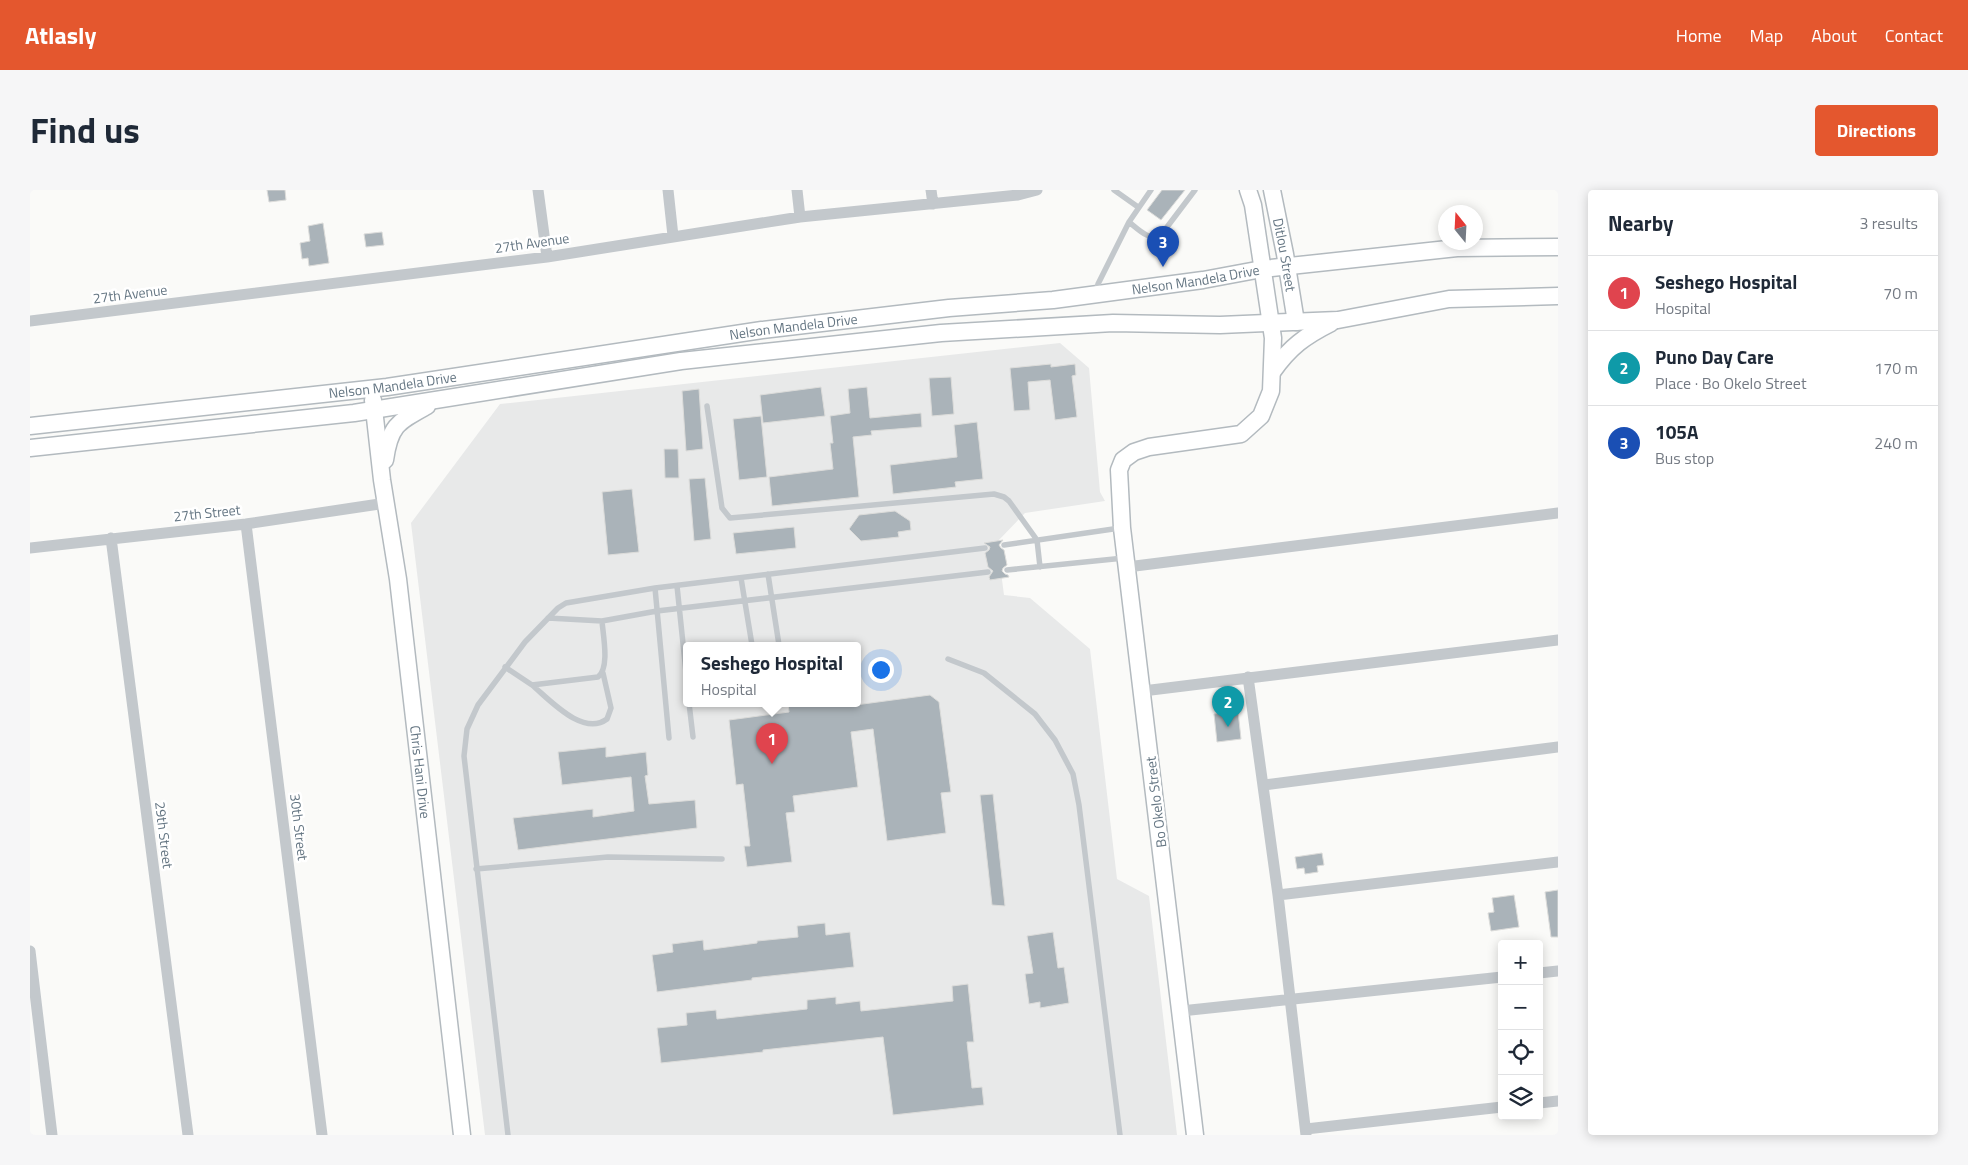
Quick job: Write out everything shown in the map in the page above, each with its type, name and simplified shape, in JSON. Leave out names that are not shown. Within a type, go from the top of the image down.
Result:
[{"type":"main road","name":"Ditlou Street","points":[[1119,470],[1123,460],[1134,452],[1149,447],[1241,434],[1261,416],[1271,392],[1273,372],[1271,323],[1248,190]]},
{"type":"main road","name":"Ditlou Street","points":[[1272,190],[1296,322]]},
{"type":"main road","name":"Nelson Mandela Drive","points":[[30,426],[372,388],[762,330],[949,308],[1053,300],[1203,280],[1262,269],[1287,268],[1457,248],[1558,248]]},
{"type":"main road","name":"Nelson Mandela Drive","points":[[30,448],[374,410],[681,361],[941,333],[1113,323],[1171,325],[1338,320],[1449,299],[1558,296]]},
{"type":"main road","points":[[1273,372],[1283,356],[1301,339],[1338,320]]},
{"type":"main road","name":"Chris Hani Drive","points":[[372,388],[382,480],[398,579],[462,1135]]},
{"type":"main road","points":[[382,480],[388,441],[394,429],[406,418],[438,400]]},
{"type":"main road","name":"Bo Okelo Street","points":[[1119,470],[1122,528],[1195,1135]]},
{"type":"street","points":[[538,190],[547,257]]},
{"type":"street","points":[[668,190],[673,236]]},
{"type":"street","points":[[797,190],[800,217]]},
{"type":"street","points":[[932,190],[933,204]]},
{"type":"street","name":"27th Avenue","points":[[30,321],[547,257],[800,217],[1018,195],[1037,190]]},
{"type":"street","name":"27th Street","points":[[30,548],[246,524],[386,503]]},
{"type":"street","points":[[1127,562],[1558,513]]},
{"type":"street","name":"30th Street","points":[[246,524],[322,1135]]},
{"type":"street","name":"29th Street","points":[[111,538],[188,1135]]},
{"type":"street","points":[[1143,691],[1558,640]]},
{"type":"street","points":[[1248,677],[1264,785],[1306,1132],[1498,1108]]},
{"type":"street","points":[[1264,785],[1558,747]]},
{"type":"street","points":[[1278,895],[1558,862]]},
{"type":"street","points":[[30,951],[52,1135]]},
{"type":"street","points":[[1543,972],[1558,970]]},
{"type":"street","points":[[1180,1011],[1498,977]]},
{"type":"street","points":[[1543,1103],[1558,1101]]},
{"type":"lane","points":[[1114,190],[1138,207]]},
{"type":"lane","points":[[1096,294],[1098,284],[1129,222],[1151,190]]},
{"type":"lane","points":[[1129,222],[1152,238],[1157,238],[1195,190]]},
{"type":"lane","points":[[707,406],[722,508],[730,518],[994,494],[1004,497],[1009,501],[1037,540],[1040,567]]},
{"type":"lane","points":[[1004,545],[1122,528]]},
{"type":"lane","points":[[508,1135],[464,756],[464,741],[471,718],[505,667],[558,608],[576,600],[655,588],[985,548]]},
{"type":"lane","points":[[1007,570],[1127,562]]},
{"type":"lane","points":[[548,618],[602,621],[679,608],[988,572]]},
{"type":"lane","points":[[768,574],[778,642]]},
{"type":"lane","points":[[741,578],[752,642]]},
{"type":"lane","points":[[676,586],[683,645]]},
{"type":"lane","points":[[655,588],[669,738]]},
{"type":"lane","points":[[505,667],[532,686],[568,716],[579,721],[597,723],[607,719],[611,708],[603,672],[605,662],[602,621]]},
{"type":"lane","points":[[948,659],[984,673],[1035,714],[1055,740],[1073,774],[1080,815],[1120,1135]]},
{"type":"lane","points":[[532,686],[594,678],[603,672]]},
{"type":"lane","points":[[689,707],[693,737]]},
{"type":"lane","points":[[476,869],[608,857],[722,859]]},
{"type":"shaded area","points":[[1060,343],[1089,368],[1100,492],[1105,501],[1025,513],[997,542],[1004,595],[1030,598],[1090,649],[1117,879],[1149,896],[1177,1135],[485,1135],[411,523],[500,404]]},
{"type":"building","points":[[267,190],[285,190],[286,200],[269,202]]},
{"type":"building","points":[[1162,190],[1185,190],[1161,220],[1147,210]]},
{"type":"building","points":[[323,223],[329,263],[309,266],[308,258],[302,259],[300,243],[310,241],[308,226]]},
{"type":"building","points":[[382,232],[384,245],[366,247],[364,234]]},
{"type":"building","points":[[1051,364],[1051,367],[1075,364],[1076,375],[1072,376],[1077,417],[1055,420],[1050,380],[1028,382],[1030,410],[1014,411],[1010,368]]},
{"type":"building","points":[[951,377],[954,414],[932,416],[929,378]]},
{"type":"building","points":[[821,387],[825,416],[763,423],[760,395]]},
{"type":"building","points":[[867,387],[870,418],[921,413],[922,427],[871,431],[872,435],[853,437],[859,497],[772,506],[769,477],[833,469],[830,443],[833,443],[830,416],[850,413],[848,389]]},
{"type":"building","points":[[699,389],[703,449],[686,451],[682,391]]},
{"type":"building","points":[[761,416],[767,477],[739,480],[733,419]]},
{"type":"building","points":[[977,422],[983,479],[955,482],[956,487],[893,494],[890,465],[957,457],[954,425]]},
{"type":"building","points":[[664,449],[678,449],[679,478],[665,478]]},
{"type":"building","points":[[705,478],[711,539],[694,541],[689,479]]},
{"type":"building","points":[[632,489],[639,552],[608,555],[602,492]]},
{"type":"building","points":[[895,511],[910,521],[911,530],[898,532],[899,537],[861,541],[849,529],[859,515]]},
{"type":"building","points":[[794,527],[796,548],[736,554],[733,533]]},
{"type":"building","points":[[1003,540],[999,545],[1004,550],[1007,565],[1002,571],[1009,577],[990,580],[989,577],[993,571],[988,567],[985,553],[990,547],[984,543]]},
{"type":"building","points":[[930,695],[939,702],[951,792],[941,793],[946,833],[887,841],[873,729],[851,732],[858,787],[793,796],[795,812],[786,813],[792,862],[747,867],[744,846],[750,846],[743,784],[736,785],[729,720],[789,712],[788,707],[861,707],[861,704]]},
{"type":"building","points":[[1238,711],[1241,739],[1217,742],[1214,714]]},
{"type":"building","points":[[606,747],[606,757],[646,752],[648,775],[645,776],[649,804],[695,800],[697,828],[518,850],[513,818],[593,809],[593,817],[634,811],[631,777],[562,785],[558,752]]},
{"type":"building","points":[[993,794],[1005,906],[992,905],[980,795]]},
{"type":"building","points":[[1322,853],[1324,865],[1317,866],[1318,872],[1305,874],[1304,868],[1297,869],[1295,857]]},
{"type":"building","points":[[1558,890],[1558,937],[1551,937],[1545,892]]},
{"type":"building","points":[[1514,895],[1519,927],[1491,931],[1488,913],[1494,912],[1492,898]]},
{"type":"building","points":[[825,923],[826,935],[850,932],[854,967],[752,978],[752,980],[657,992],[652,955],[673,952],[672,944],[703,940],[704,950],[757,943],[757,941],[798,937],[797,926]]},
{"type":"building","points":[[1053,932],[1058,968],[1064,967],[1069,1003],[1040,1008],[1040,1002],[1029,1004],[1025,974],[1033,973],[1027,936]]},
{"type":"building","points":[[968,984],[974,1042],[967,1042],[972,1088],[982,1087],[984,1105],[893,1115],[883,1037],[661,1063],[657,1028],[687,1025],[686,1013],[716,1010],[717,1019],[807,1009],[807,1000],[836,997],[836,1004],[860,1001],[861,1011],[953,1001],[952,986]]},
{"type":"place","name":"105A","points":[[1163,267]]},
{"type":"place","name":"Puno Day Care","points":[[1228,727]]},
{"type":"place","name":"Seshego Hospital","points":[[772,764]]}]
